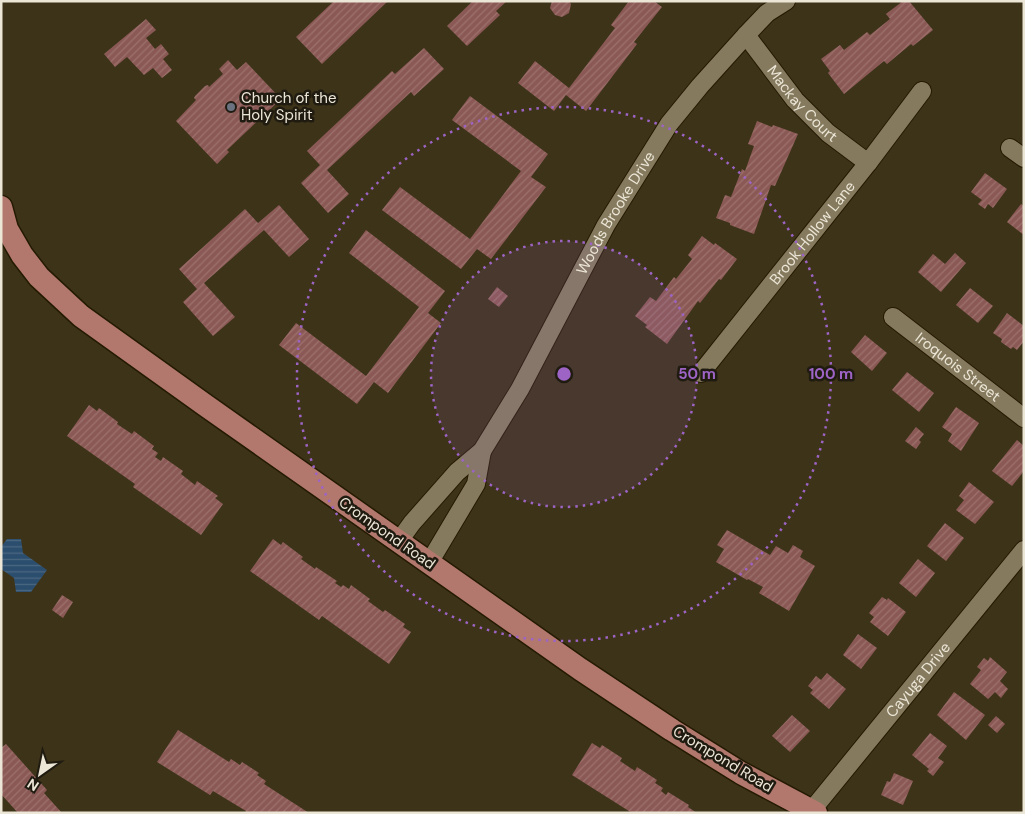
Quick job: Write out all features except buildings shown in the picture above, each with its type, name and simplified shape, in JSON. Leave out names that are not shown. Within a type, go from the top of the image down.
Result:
[{"type":"main road","name":"Crompond Road","points":[[1,207],[4,231],[39,277],[81,316],[580,668],[665,725],[742,772],[814,812]]},
{"type":"street","name":"Woods Brooke Drive","points":[[399,541],[412,523],[457,472],[482,451],[520,388],[606,225],[669,124],[700,86],[768,12],[786,1]]},
{"type":"street","name":"Mackay Court","points":[[746,36],[795,100],[828,133],[868,162]]},
{"type":"street","name":"Brook Hollow Lane","points":[[701,373],[922,91]]},
{"type":"street","name":"Iroquois Street","points":[[893,317],[1024,418]]},
{"type":"street","name":"Woods Brooke Drive","points":[[429,563],[476,484],[482,451]]},
{"type":"street","name":"Cayuga Drive","points":[[814,812],[1024,550]]},
{"type":"water","points":[[7,539],[21,539],[23,553],[47,570],[31,592],[16,592],[14,578],[1,569],[1,547]]},
{"type":"place","name":"Church of the Holy Spirit","points":[[231,107]]}]
